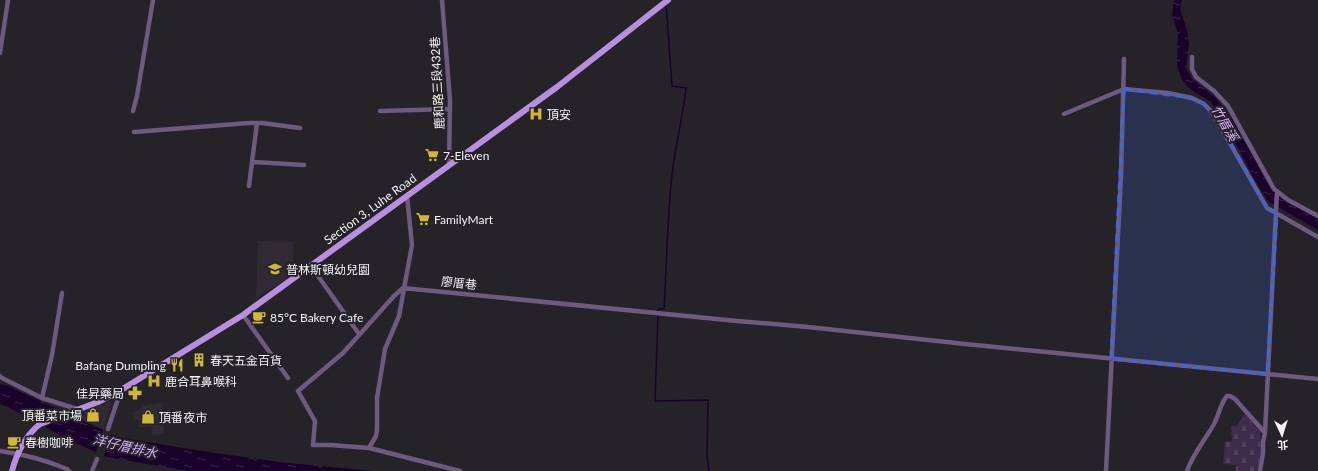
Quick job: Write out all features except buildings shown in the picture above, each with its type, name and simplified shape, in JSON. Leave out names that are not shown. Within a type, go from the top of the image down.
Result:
[{"type":"main road","name":"Section 3, Luhe Road","points":[[18,453],[26,438],[34,429],[46,421],[98,402],[121,390],[242,315],[557,88],[668,0]]},
{"type":"main road","points":[[12,471],[18,453]]},
{"type":"street","points":[[0,53],[8,0]]},
{"type":"street","points":[[133,111],[137,96],[153,0]]},
{"type":"street","name":"鹿和路三段432巷","points":[[442,0],[450,109],[449,165]]},
{"type":"street","points":[[1192,57],[1192,69],[1196,77],[1214,91],[1228,106],[1274,189],[1288,200],[1318,216]]},
{"type":"street","points":[[1106,471],[1121,176],[1124,59]]},
{"type":"street","points":[[1064,114],[1124,89],[1168,93],[1192,98],[1204,104],[1212,112],[1267,208],[1318,237]]},
{"type":"street","points":[[380,111],[450,109]]},
{"type":"street","points":[[134,132],[257,123],[300,128]]},
{"type":"street","points":[[249,186],[257,123]]},
{"type":"street","points":[[252,162],[304,165]]},
{"type":"street","points":[[1260,471],[1265,433],[1277,191]]},
{"type":"street","points":[[369,448],[376,436],[377,430],[377,398],[385,349],[399,316],[412,245],[407,196]]},
{"type":"street","points":[[311,266],[359,334]]},
{"type":"street","points":[[403,288],[343,353],[298,391],[315,421],[313,445],[369,448],[460,471]]},
{"type":"street","name":"廖厝巷","points":[[403,288],[808,327],[1318,379]]},
{"type":"street","points":[[42,398],[52,355],[62,293]]},
{"type":"street","points":[[242,315],[288,378]]},
{"type":"street","points":[[1,377],[42,398],[77,409]]},
{"type":"street","points":[[108,429],[121,390]]},
{"type":"street","points":[[1187,471],[1190,462],[1214,424],[1227,396],[1234,399],[1265,433]]},
{"type":"street","points":[[0,451],[18,453],[43,460],[69,471]]},
{"type":"street","points":[[92,471],[97,459]]},
{"type":"highlighted area","points":[[1124,89],[1192,98],[1204,104],[1222,127],[1267,208],[1277,214],[1267,374],[1111,359]]},
{"type":"shaded area","name":"普林斯頓幼兒園","points":[[258,241],[294,242],[292,276],[256,298]]},
{"type":"shaded area","name":"頂番菜市場","points":[[112,401],[104,429],[77,417],[78,414]]},
{"type":"shaded area","name":"頂番夜市","points":[[162,402],[164,434],[153,435],[151,427],[139,427],[139,420],[134,420],[131,414],[144,406]]},
{"type":"green space","points":[[1245,414],[1260,432],[1261,452],[1257,471],[1236,471],[1236,465],[1223,464],[1225,442],[1232,441],[1231,426],[1236,426]]},
{"type":"water","name":"竹厝溪","points":[[1174,0],[1182,0],[1180,9],[1187,30],[1189,43],[1186,68],[1193,80],[1215,97],[1233,120],[1271,189],[1281,197],[1318,217],[1318,230],[1269,202],[1260,189],[1226,126],[1211,102],[1191,90],[1182,80],[1177,66],[1178,33],[1172,15]]},
{"type":"water","name":"洋仔厝排水","points":[[0,384],[8,386],[118,437],[279,462],[373,471],[188,471],[107,457],[75,443],[0,404]]},
{"type":"pier","points":[[56,408],[76,416],[52,423],[44,428],[33,422]]},
{"type":"pier","points":[[103,430],[112,433],[103,458],[95,454]]},
{"type":"waterway","points":[[658,311],[658,309],[664,309],[671,184],[686,88],[672,86],[666,4]]},
{"type":"waterway","points":[[658,315],[655,401],[708,400],[707,455],[709,471]]},
{"type":"place","name":"頂安","points":[[536,114]]},
{"type":"place","name":"7-Eleven","points":[[432,155]]},
{"type":"place","name":"FamilyMart","points":[[423,219]]},
{"type":"place","name":"普林斯頓幼兒園","points":[[275,269]]},
{"type":"place","name":"85°C Bakery Cafe","points":[[259,317]]},
{"type":"place","name":"春天五金百貨","points":[[199,360]]},
{"type":"place","name":"Bafang Dumpling","points":[[177,365]]},
{"type":"place","name":"鹿合耳鼻喉科","points":[[154,381]]},
{"type":"place","name":"佳昇藥局","points":[[135,393]]},
{"type":"place","name":"頂番菜市場","points":[[93,415]]},
{"type":"place","name":"頂番夜市","points":[[148,417]]},
{"type":"place","name":"春樹咖啡","points":[[14,442]]}]
